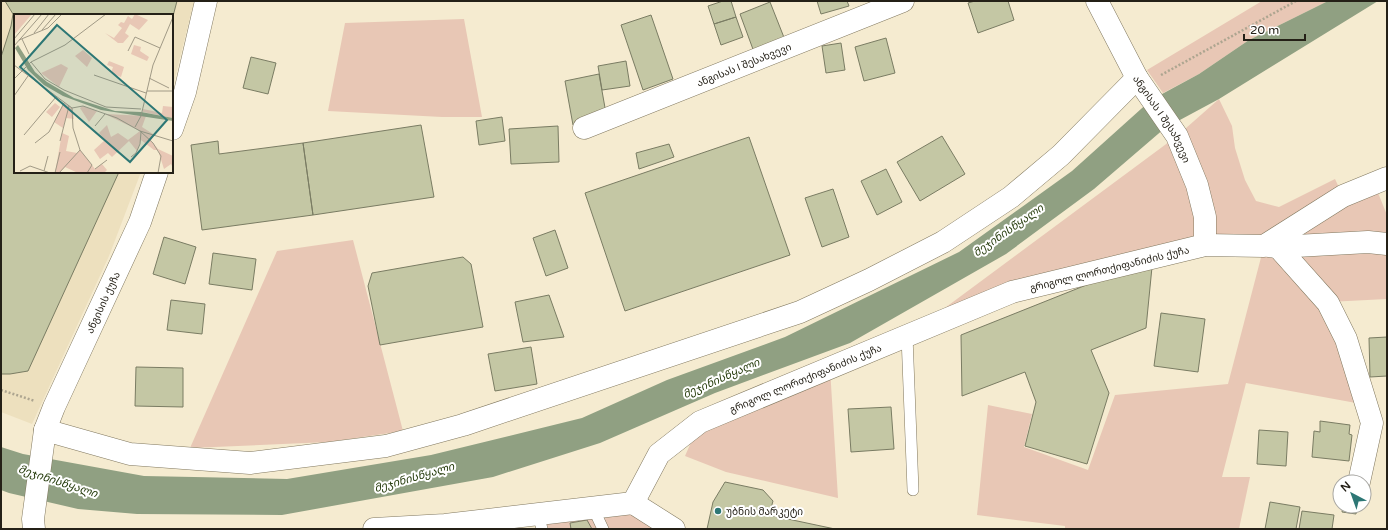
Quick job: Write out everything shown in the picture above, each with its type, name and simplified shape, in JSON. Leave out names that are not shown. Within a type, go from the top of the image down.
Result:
[{"type":"street","points":[[173,126],[185,92],[206,1]]},
{"type":"street","name":"ანგისას I შესახვევი","points":[[584,128],[903,1]]},
{"type":"street","name":"ანგისას I შესახვევი","points":[[1097,1],[1137,78],[1177,136],[1197,185],[1205,216],[1205,245]]},
{"type":"street","points":[[44,430],[130,454],[250,463],[386,446],[463,425],[800,312],[869,280],[943,242],[1011,197],[1061,154],[1137,78]]},
{"type":"street","name":"ანგისის ქუჩა","points":[[34,524],[44,430],[140,222],[157,173]]},
{"type":"street","points":[[1361,474],[1372,423],[1346,339],[1328,302],[1271,247],[1343,196],[1387,178]]},
{"type":"street","name":"გრიგოლ ლორთქიფანიძის ქუჩა","points":[[633,503],[659,454],[700,422],[1012,292],[1205,245],[1271,247],[1368,242],[1387,244]]},
{"type":"street","points":[[374,529],[540,522],[593,508],[633,503],[674,529]]},
{"type":"lane","points":[[907,336],[913,490]]},
{"type":"lane","points":[[593,508],[603,529]]},
{"type":"path","points":[[1137,78],[1160,76],[1296,1]]},
{"type":"path","points":[[1,390],[54,407]]},
{"type":"shaded area","points":[[1,1],[194,1],[173,86],[173,14],[14,14],[14,173],[141,173],[109,256],[32,424],[1,412]]},
{"type":"shaded area","points":[[1262,1],[1328,1],[1249,40],[1199,74],[1163,93],[1147,70]]},
{"type":"shaded area","points":[[464,19],[482,117],[442,117],[328,111],[345,23]]},
{"type":"shaded area","points":[[1219,99],[1232,126],[1235,148],[1245,180],[1256,201],[1279,207],[1335,179],[1343,196],[1374,183],[1387,215],[1387,299],[1328,302],[1367,405],[1246,383],[1222,477],[1250,477],[1239,529],[1065,529],[1065,526],[977,515],[988,405],[1032,414],[1024,447],[1088,470],[1115,395],[1228,384],[1264,246],[1205,245],[1012,292],[907,336],[1177,136]]},
{"type":"shaded area","points":[[353,240],[403,431],[329,442],[190,448],[277,251]]},
{"type":"shaded area","points":[[830,368],[838,498],[726,472],[685,456],[700,422]]},
{"type":"shaded area","points":[[633,503],[674,529],[542,529],[538,514]]},
{"type":"water","name":"მეჯინისწყალი","points":[[1328,1],[1378,1],[1219,99],[1165,128],[1094,189],[1006,254],[850,343],[715,393],[600,443],[493,477],[282,515],[137,514],[78,509],[1,490],[1,447],[23,454],[144,476],[287,479],[431,455],[582,418],[667,380],[785,337],[959,252],[1072,171],[1151,100],[1199,74],[1249,40]]},
{"type":"building","points":[[5,1],[177,1],[173,16],[173,14],[14,14],[14,173],[119,173],[28,371],[1,374],[1,57],[11,26],[13,14]]},
{"type":"building","points":[[723,1],[731,1],[736,17],[714,24],[708,6]]},
{"type":"building","points":[[817,1],[847,1],[849,6],[821,14]]},
{"type":"building","points":[[975,1],[1008,1],[1014,20],[978,33],[968,3]]},
{"type":"building","points":[[770,2],[785,40],[754,52],[740,14]]},
{"type":"building","points":[[651,15],[673,79],[643,90],[621,25]]},
{"type":"building","points":[[736,17],[743,37],[721,45],[714,24]]},
{"type":"building","points":[[886,38],[895,73],[864,81],[855,47]]},
{"type":"building","points":[[841,43],[845,70],[826,73],[822,46]]},
{"type":"building","points":[[251,57],[276,63],[268,94],[243,88]]},
{"type":"building","points":[[626,61],[630,86],[602,90],[598,66]]},
{"type":"building","points":[[599,74],[607,119],[573,125],[565,81]]},
{"type":"building","points":[[502,117],[505,141],[479,145],[476,121]]},
{"type":"building","points":[[421,125],[434,197],[313,215],[303,143]]},
{"type":"building","points":[[558,126],[559,162],[511,164],[509,129]]},
{"type":"building","points":[[942,136],[965,174],[920,201],[897,162]]},
{"type":"building","points":[[749,137],[790,255],[625,311],[585,193]]},
{"type":"building","points":[[218,141],[219,154],[303,143],[313,215],[202,230],[191,145]]},
{"type":"building","points":[[669,144],[674,157],[639,169],[636,153]]},
{"type":"building","points":[[886,169],[902,202],[877,215],[861,181]]},
{"type":"building","points":[[833,189],[849,237],[822,247],[805,198]]},
{"type":"building","points":[[555,230],[568,268],[546,276],[533,238]]},
{"type":"building","points":[[164,237],[196,247],[185,284],[153,274]]},
{"type":"building","points":[[213,253],[256,259],[252,290],[209,284]]},
{"type":"building","points":[[463,257],[471,264],[483,327],[380,345],[368,286],[372,273]]},
{"type":"building","points":[[1134,266],[1152,267],[1146,328],[1091,350],[1109,393],[1087,464],[1025,446],[1036,402],[1025,372],[962,396],[961,335]]},
{"type":"building","points":[[549,295],[564,337],[523,342],[515,302]]},
{"type":"building","points":[[171,300],[205,304],[202,334],[167,330]]},
{"type":"building","points":[[1161,313],[1205,319],[1198,372],[1154,366]]},
{"type":"building","points":[[1387,337],[1387,376],[1370,377],[1369,338]]},
{"type":"building","points":[[531,347],[537,384],[495,391],[488,354]]},
{"type":"building","points":[[136,367],[183,368],[183,407],[135,406]]},
{"type":"building","points":[[891,407],[894,449],[851,452],[848,409]]},
{"type":"building","points":[[1320,421],[1350,425],[1349,434],[1352,435],[1349,461],[1312,457],[1314,431],[1320,432]]},
{"type":"building","points":[[1259,430],[1288,432],[1286,466],[1257,464]]},
{"type":"building","points":[[725,482],[763,490],[773,501],[769,515],[835,529],[707,529],[713,502]]},
{"type":"building","points":[[1270,502],[1300,507],[1296,529],[1265,529]]},
{"type":"building","points":[[1302,511],[1334,515],[1332,529],[1299,529]]},
{"type":"building","points":[[587,520],[592,529],[571,529],[570,523]]},
{"type":"place","name":"უბნის მარკეტი","points":[[718,511]]}]
